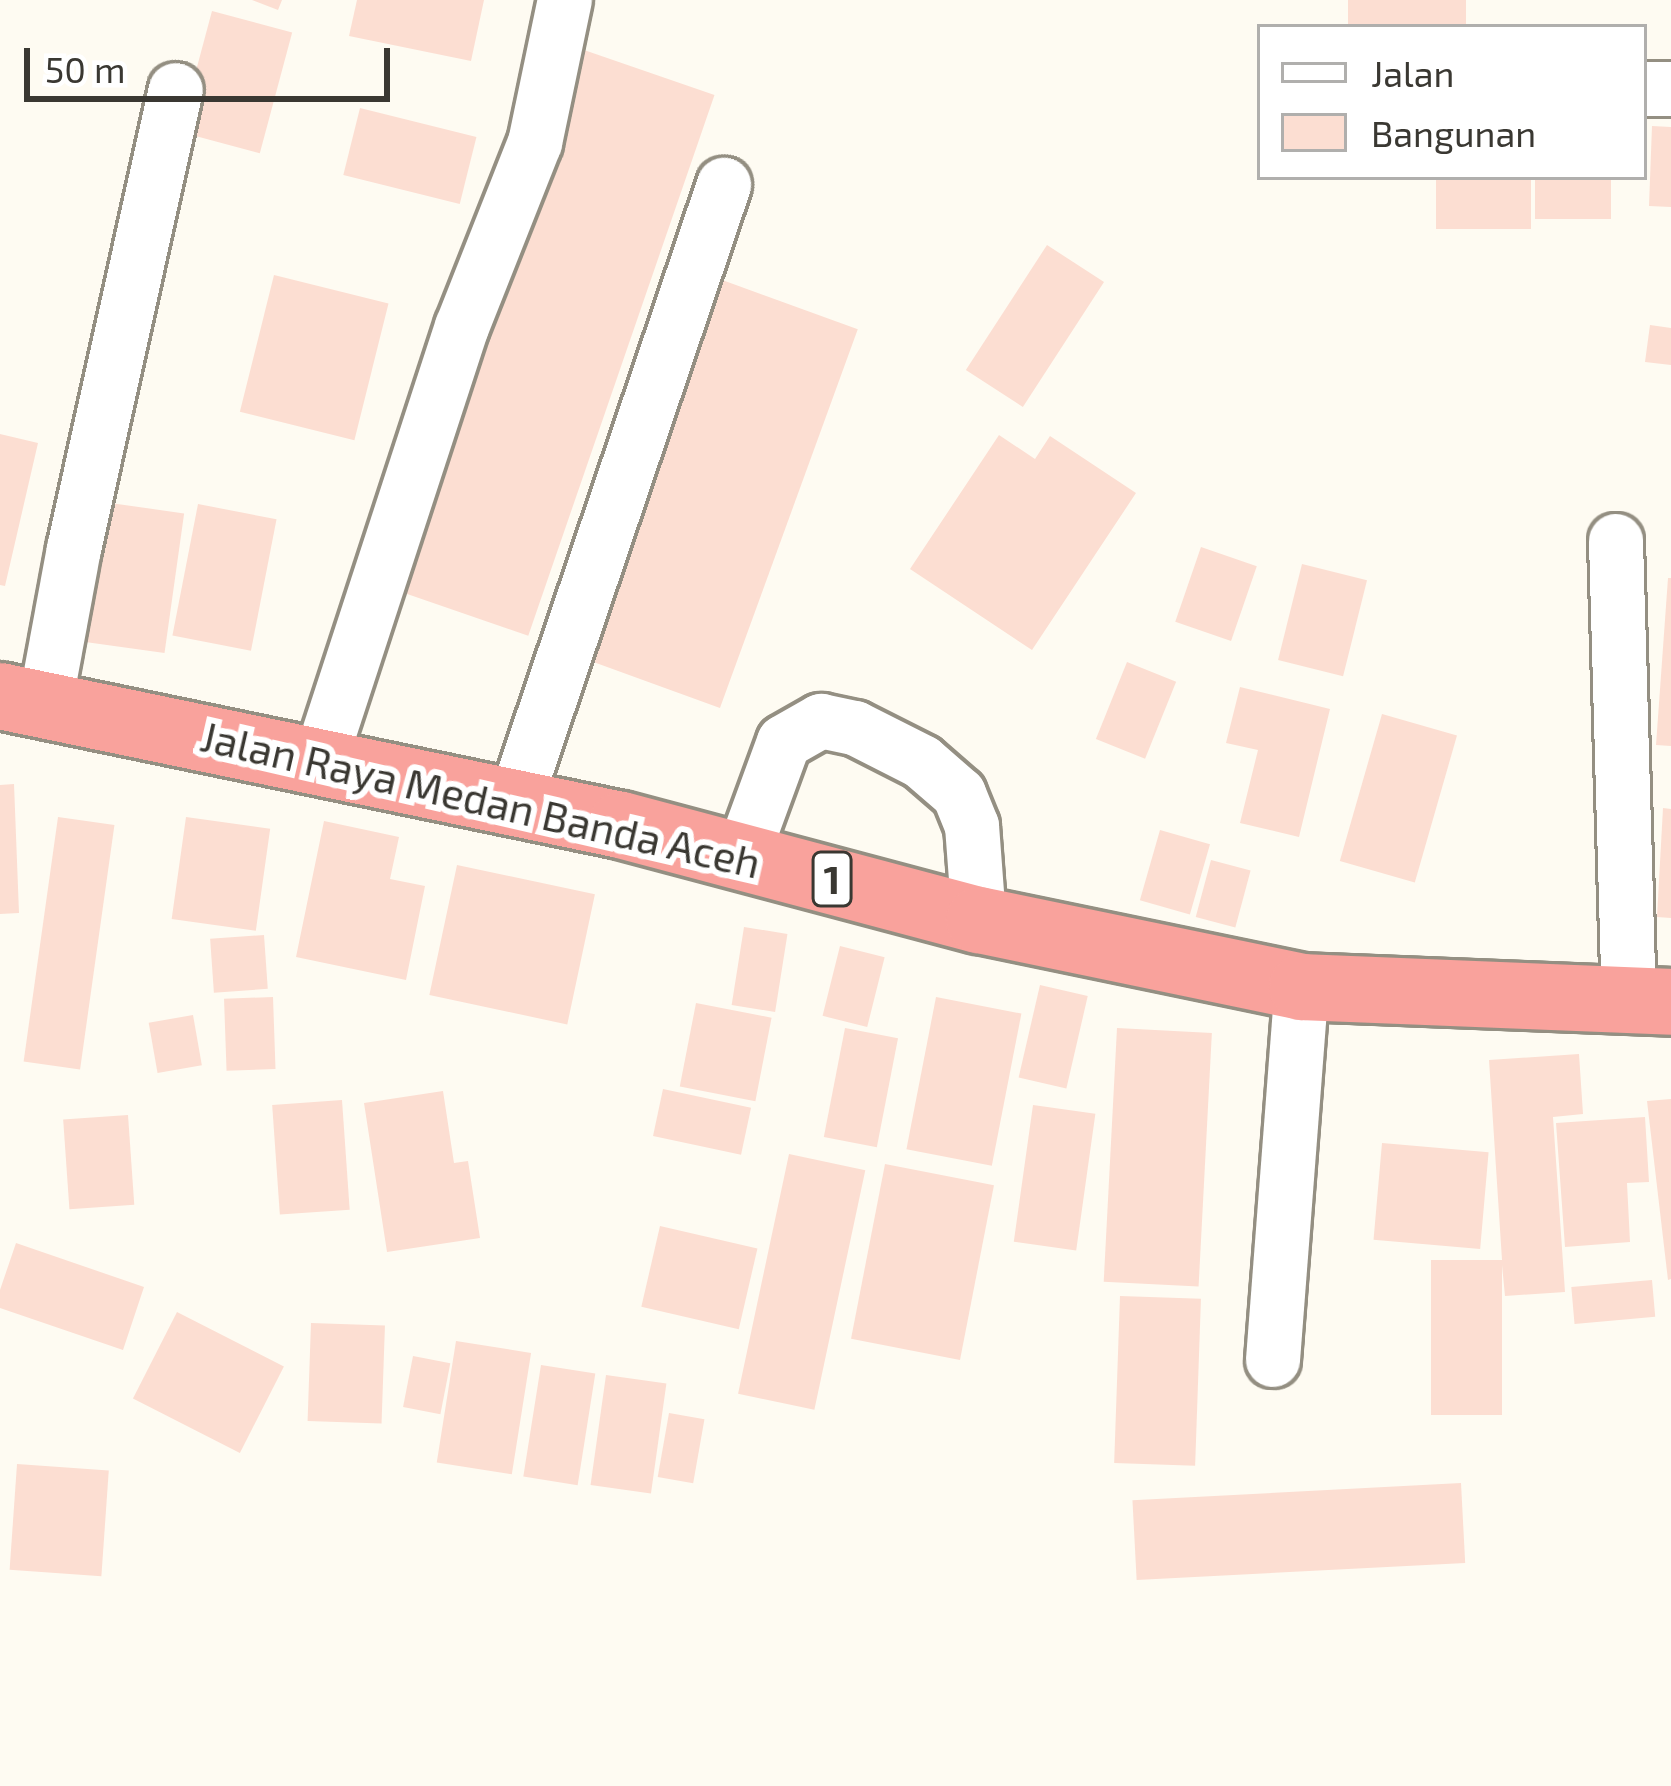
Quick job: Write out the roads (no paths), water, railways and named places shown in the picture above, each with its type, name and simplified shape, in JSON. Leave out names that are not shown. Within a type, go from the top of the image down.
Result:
[{"type":"highway","name":"Jalan Raya Medan Banda Aceh","points":[[22,700],[743,854],[979,920],[1302,987],[1650,1002]]},
{"type":"street","points":[[320,761],[462,327],[535,143],[565,0]]},
{"type":"street","points":[[22,700],[74,549],[176,90]]},
{"type":"street","points":[[514,805],[724,185]]},
{"type":"street","points":[[1616,541],[1650,1002]]},
{"type":"street","points":[[743,854],[784,742],[821,721],[855,728],[922,762],[959,794],[972,826],[979,920]]},
{"type":"street","points":[[1273,1360],[1302,987]]}]
